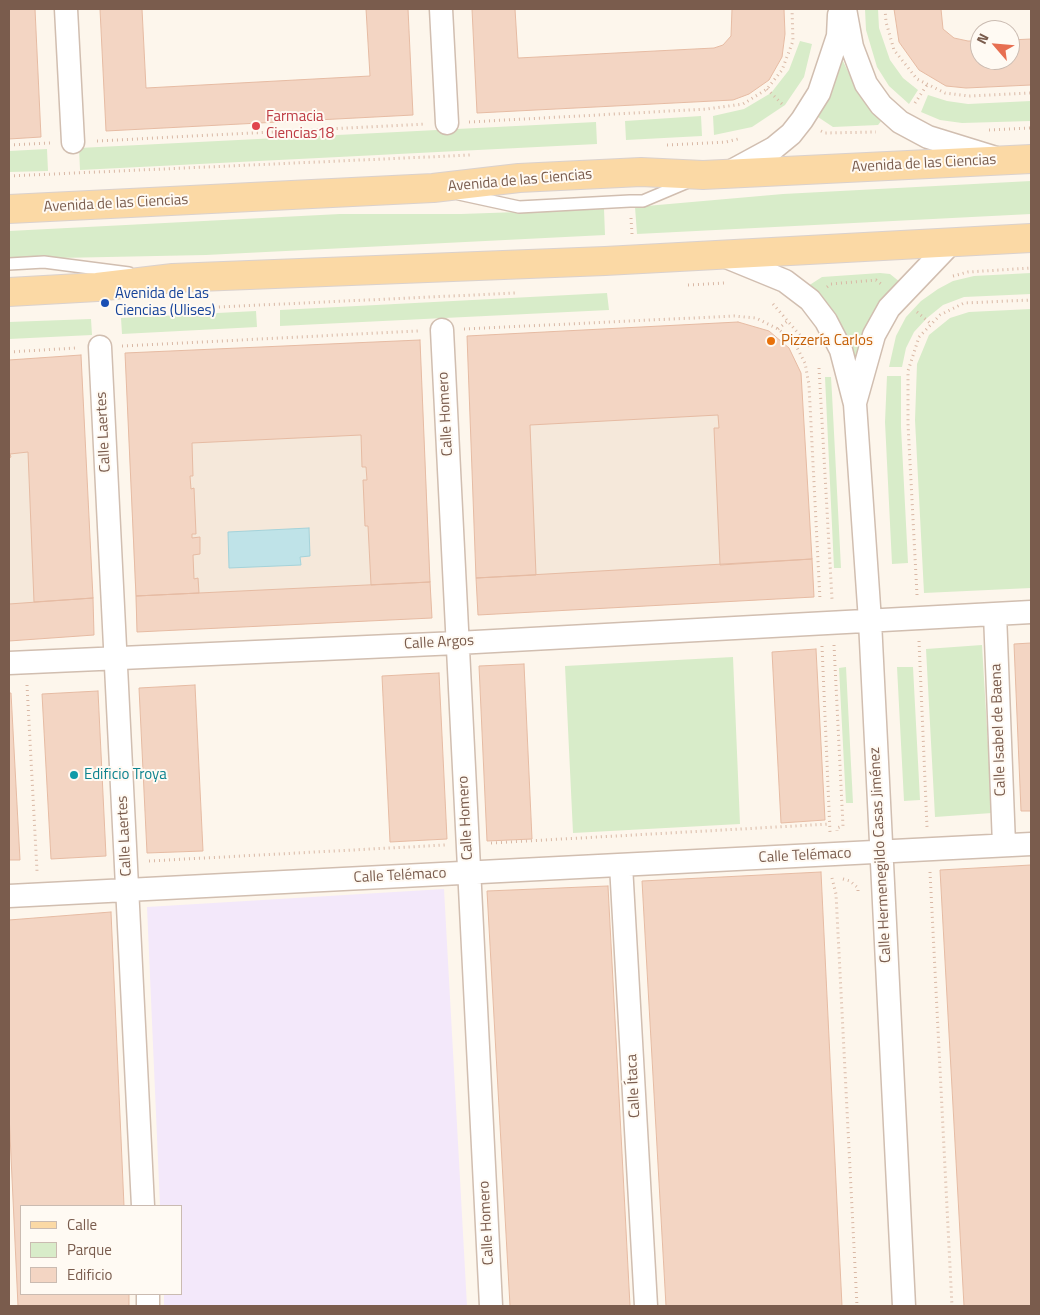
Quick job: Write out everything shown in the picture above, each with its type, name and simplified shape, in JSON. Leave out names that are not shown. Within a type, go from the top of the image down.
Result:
[{"type":"main road","name":"Avenida de las Ciencias","points":[[9,210],[433,188],[519,178],[629,173],[715,174],[1031,159]]},
{"type":"main road","points":[[9,292],[97,287],[173,278],[606,261],[1031,238]]},
{"type":"street","points":[[66,9],[73,142]]},
{"type":"street","points":[[441,9],[447,123]]},
{"type":"street","points":[[715,174],[774,148],[791,134],[802,120],[819,93],[838,36],[840,9]]},
{"type":"street","points":[[844,9],[852,47],[866,84],[881,105],[900,122],[928,137],[1001,160]]},
{"type":"street","name":"Calle Hermenegildo Casas Jiménez","points":[[855,404],[874,335],[898,296],[952,242]]},
{"type":"street","name":"Calle Hermenegildo Casas Jiménez","points":[[719,254],[785,281],[810,300],[826,321],[841,350],[855,404],[870,621],[904,1306]]},
{"type":"street","name":"Calle Homero","points":[[442,330],[491,1306]]},
{"type":"street","name":"Calle Laertes","points":[[100,347],[143,1205]]},
{"type":"street","name":"Calle Argos","points":[[17,663],[1031,612]]},
{"type":"street","name":"Calle Isabel de Baena","points":[[995,614],[1004,845]]},
{"type":"street","name":"Calle Telémaco","points":[[9,896],[1031,844]]},
{"type":"street","name":"Calle Ítaca","points":[[622,865],[646,1306]]},
{"type":"lane","points":[[9,264],[44,262],[173,278]]},
{"type":"path","points":[[885,9],[886,22],[894,50],[917,79],[927,85],[945,93],[969,96],[1031,92]]},
{"type":"path","points":[[767,90],[802,120],[825,133],[889,132],[900,122],[927,85]]},
{"type":"path","points":[[657,145],[726,142],[740,138]]},
{"type":"path","points":[[9,176],[480,154]]},
{"type":"path","points":[[778,329],[831,284],[876,280],[931,324]]},
{"type":"path","points":[[684,285],[730,283]]},
{"type":"path","points":[[128,312],[525,293]]},
{"type":"path","points":[[766,299],[788,321],[814,354]]},
{"type":"path","points":[[927,829],[908,424],[908,371],[919,336],[940,314],[964,304],[1031,300]]},
{"type":"path","points":[[9,352],[734,316],[756,318],[778,329],[794,342],[805,362],[809,385],[820,606]]},
{"type":"path","points":[[818,362],[821,386],[832,605]]},
{"type":"path","points":[[822,638],[830,840]]},
{"type":"path","points":[[834,640],[843,826],[837,828],[837,834]]},
{"type":"path","points":[[17,663],[38,894]]},
{"type":"path","points":[[929,863],[952,1306]]},
{"type":"path","points":[[832,875],[836,894],[857,1306]]},
{"type":"path","points":[[839,878],[850,881],[858,888],[858,898]]},
{"type":"shaded area","points":[[738,322],[789,348],[801,373],[814,597],[478,615],[467,336]]},
{"type":"shaded area","points":[[420,340],[432,618],[137,632],[125,353]]},
{"type":"shaded area","points":[[81,355],[94,635],[9,641],[9,360]]},
{"type":"shaded area","points":[[444,889],[467,1306],[164,1306],[164,1295],[182,1295],[182,1205],[160,1205],[147,907]]},
{"type":"green space","points":[[865,9],[878,9],[879,28],[890,60],[903,78],[918,90],[909,104],[889,86],[877,67],[866,30]]},
{"type":"green space","points":[[800,41],[812,44],[804,77],[785,105],[752,127],[714,135],[713,116],[744,109],[771,93],[789,70]]},
{"type":"green space","points":[[841,57],[856,88],[882,120],[878,125],[833,127],[815,115]]},
{"type":"green space","points":[[928,95],[947,101],[968,104],[1031,101],[1031,121],[962,123],[940,120],[921,112]]},
{"type":"green space","points":[[701,116],[702,136],[626,140],[625,121]]},
{"type":"green space","points":[[596,122],[597,144],[80,170],[79,148]]},
{"type":"green space","points":[[47,149],[48,171],[9,172],[9,151]]},
{"type":"green space","points":[[1031,181],[1031,214],[637,234],[635,207],[783,194]]},
{"type":"green space","points":[[604,209],[605,235],[206,255],[9,259],[9,231],[340,214],[461,214]]},
{"type":"green space","points":[[1031,273],[1031,294],[964,297],[943,305],[914,332],[906,348],[902,367],[889,367],[896,336],[906,317],[921,301],[938,289],[953,281],[974,276]]},
{"type":"green space","points":[[890,274],[900,282],[860,356],[855,356],[835,314],[808,286],[822,277]]},
{"type":"green space","points":[[607,293],[609,310],[280,326],[280,310]]},
{"type":"green space","points":[[1031,309],[1031,588],[924,593],[915,420],[917,364],[929,335],[950,318],[969,312]]},
{"type":"green space","points":[[256,311],[257,327],[122,334],[121,318]]},
{"type":"green space","points":[[91,319],[92,335],[9,339],[9,322]]},
{"type":"green space","points":[[887,376],[901,376],[901,427],[908,563],[892,564],[885,422]]},
{"type":"green space","points":[[825,377],[831,377],[841,568],[834,568]]},
{"type":"green space","points":[[982,645],[992,813],[935,817],[926,649]]},
{"type":"green space","points":[[733,657],[740,824],[573,833],[565,666]]},
{"type":"green space","points":[[846,667],[853,803],[846,803],[839,668]]},
{"type":"green space","points":[[897,667],[913,667],[920,800],[904,801]]},
{"type":"water","points":[[309,528],[310,556],[300,557],[301,565],[229,568],[228,532]]},
{"type":"building","points":[[9,9],[35,9],[41,137],[9,139]]},
{"type":"building","points":[[100,9],[142,9],[146,88],[370,76],[366,9],[408,9],[413,115],[106,131]]},
{"type":"building","points":[[472,9],[515,9],[518,58],[714,48],[723,45],[731,36],[732,9],[784,9],[785,34],[782,57],[769,80],[749,94],[733,100],[477,113]]},
{"type":"building","points":[[894,9],[941,9],[943,29],[954,38],[970,41],[970,70],[1020,70],[1020,40],[1031,39],[1031,85],[966,88],[946,86],[919,70],[899,42]]},
{"type":"building","points":[[738,322],[769,331],[789,348],[801,373],[812,559],[720,565],[714,428],[719,428],[718,415],[530,425],[536,575],[476,578],[467,336]]},
{"type":"building","points":[[420,340],[430,582],[371,585],[368,526],[365,526],[363,480],[367,480],[366,467],[362,467],[361,435],[192,443],[193,476],[190,476],[191,489],[194,488],[196,534],[192,534],[192,538],[200,537],[200,554],[193,555],[194,579],[198,578],[199,593],[136,596],[125,353]]},
{"type":"building","points":[[81,355],[93,598],[34,602],[28,452],[10,454],[11,457],[9,458],[9,360]]},
{"type":"building","points":[[812,559],[814,597],[478,615],[476,578]]},
{"type":"building","points":[[430,582],[432,618],[137,632],[136,596]]},
{"type":"building","points":[[93,598],[94,635],[9,641],[9,604]]},
{"type":"building","points":[[1031,643],[1031,811],[1021,811],[1014,644]]},
{"type":"building","points":[[816,649],[825,820],[781,823],[772,652]]},
{"type":"building","points":[[524,664],[532,839],[487,841],[479,666]]},
{"type":"building","points":[[439,673],[447,839],[390,842],[382,676]]},
{"type":"building","points":[[195,685],[203,851],[147,853],[139,688]]},
{"type":"building","name":"Edificio Troya","points":[[98,691],[106,856],[51,859],[42,694]]},
{"type":"building","points":[[9,693],[11,693],[20,860],[9,860]]},
{"type":"building","points":[[1031,865],[1031,1306],[964,1306],[940,870]]},
{"type":"building","points":[[821,872],[842,1306],[666,1306],[642,881]]},
{"type":"building","points":[[608,886],[630,1306],[510,1306],[487,891]]},
{"type":"building","points":[[111,912],[124,1205],[20,1205],[20,1295],[129,1295],[129,1306],[18,1306],[9,1114],[9,920]]},
{"type":"place","name":"Farmacia Ciencias18","points":[[256,126]]},
{"type":"place","name":"Avenida de Las Ciencias (Ulises)","points":[[105,303]]},
{"type":"place","name":"Pizzería Carlos","points":[[771,341]]},
{"type":"place","name":"Edificio Troya","points":[[74,775]]}]
